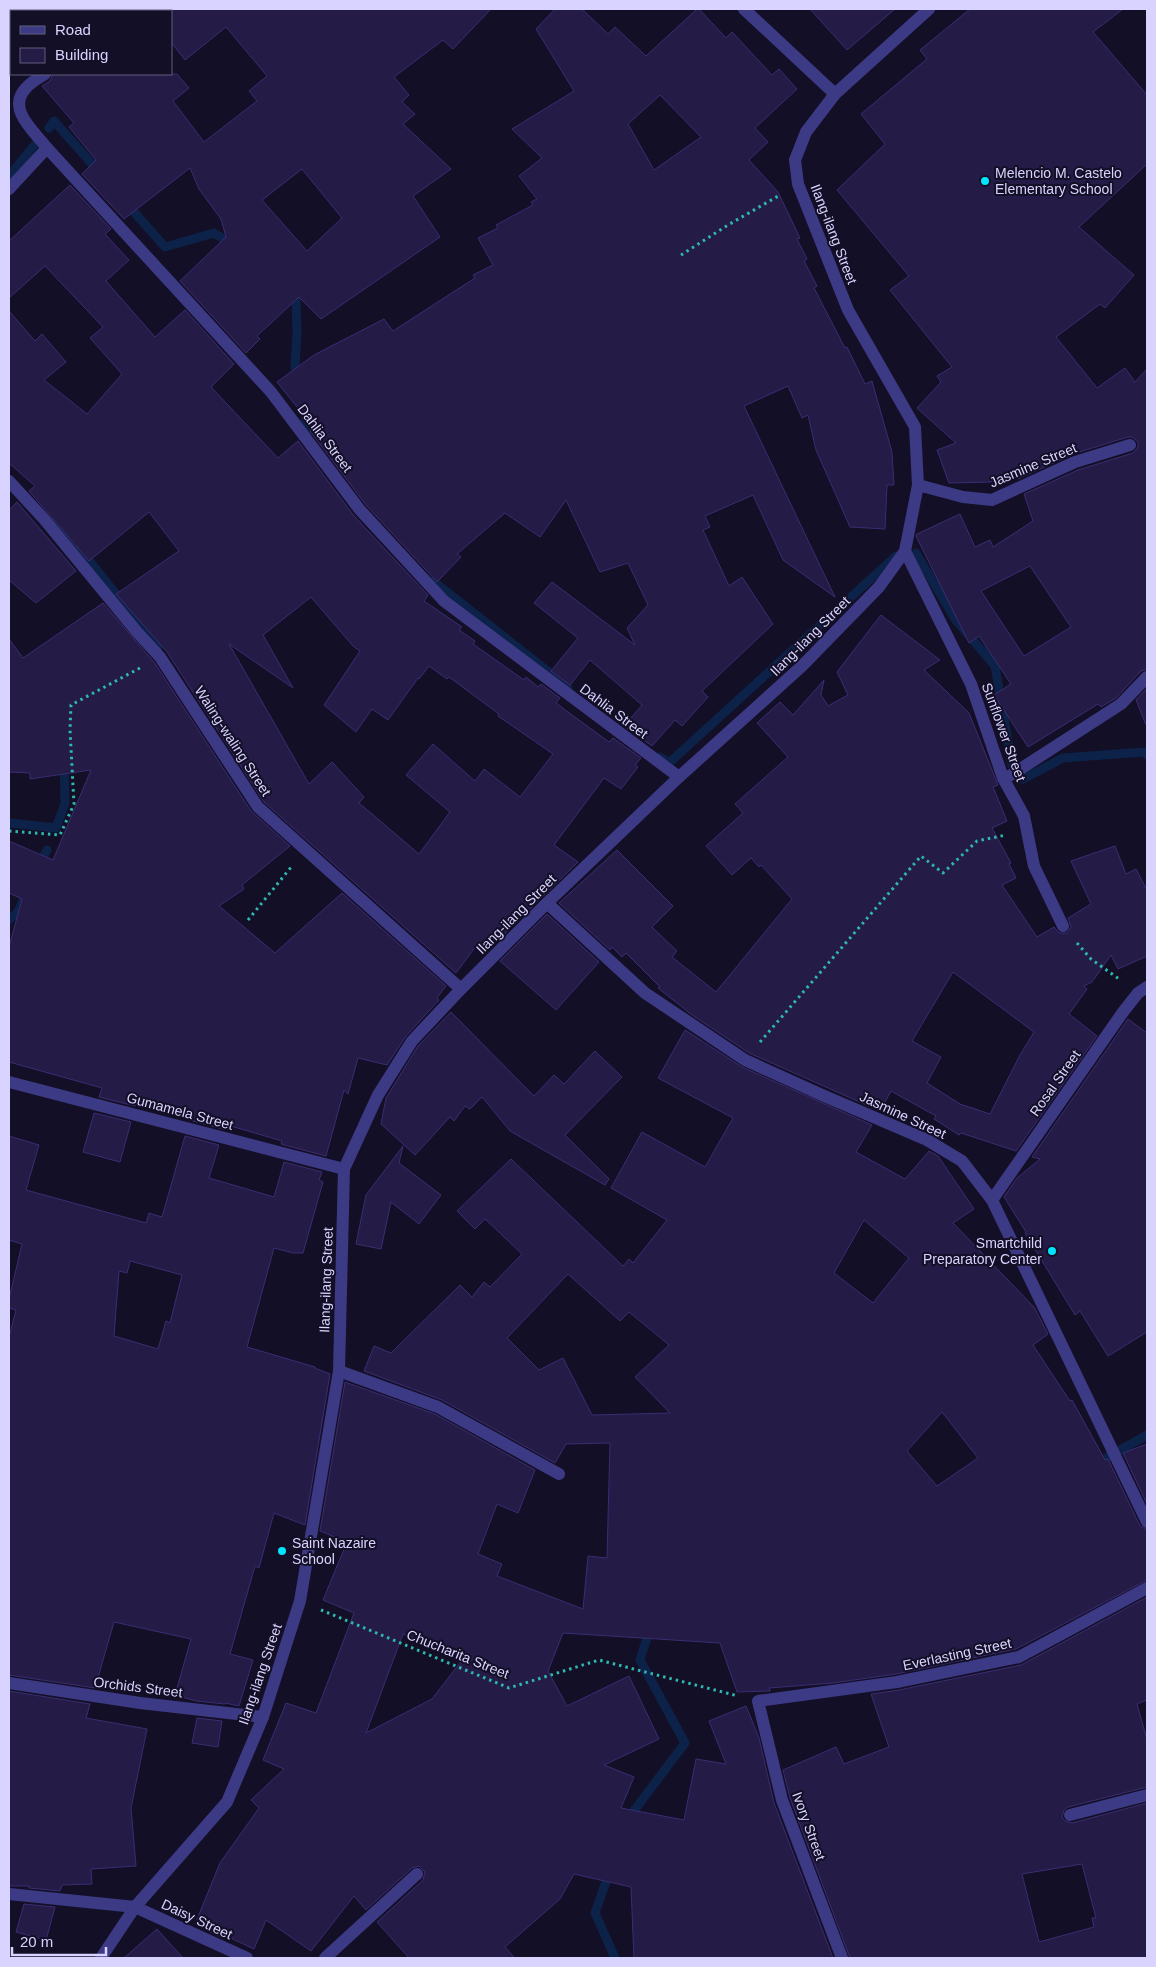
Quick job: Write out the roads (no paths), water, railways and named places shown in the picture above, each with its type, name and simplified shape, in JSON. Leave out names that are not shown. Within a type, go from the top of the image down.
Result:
[{"type":"street","points":[[744,9],[835,94]]},
{"type":"street","name":"Ilang-ilang Street","points":[[101,1958],[135,1907],[226,1802],[263,1717],[300,1601],[339,1371],[344,1169],[378,1095],[412,1041],[461,989],[547,903],[679,777],[802,666],[879,587],[905,551],[918,485],[915,427],[848,310],[798,184],[795,160],[806,132],[835,94],[929,9]]},
{"type":"street","name":"Dahlia Street","points":[[44,75],[27,87],[20,96],[18,105],[25,121],[47,148],[271,392],[360,510],[444,601],[679,777]]},
{"type":"street","points":[[9,189],[47,148]]},
{"type":"street","name":"Jasmine Street","points":[[918,485],[962,497],[992,500],[1075,462],[1130,445]]},
{"type":"street","name":"Waling-waling Street","points":[[9,481],[44,519],[137,632],[160,657],[258,807],[461,989]]},
{"type":"street","name":"Sunflower Street","points":[[905,551],[971,684],[1024,816],[1034,866],[1063,926]]},
{"type":"street","points":[[1007,777],[1120,704],[1147,677]]},
{"type":"street","name":"Jasmine Street","points":[[547,903],[645,994],[745,1060],[927,1140],[962,1161],[992,1200],[1147,1522]]},
{"type":"street","name":"Rosal Street","points":[[992,1200],[1123,1012],[1143,990]]},
{"type":"street","name":"Gumamela Street","points":[[9,1082],[344,1169]]},
{"type":"street","points":[[339,1371],[438,1407],[559,1474]]},
{"type":"street","name":"Everlasting Street","points":[[758,1701],[897,1682],[1019,1657],[1147,1588]]},
{"type":"street","name":"Orchids Street","points":[[9,1684],[140,1703],[263,1717]]},
{"type":"street","name":"Ivory Street","points":[[758,1701],[782,1800],[842,1958]]},
{"type":"street","points":[[1070,1815],[1147,1795]]},
{"type":"street","points":[[325,1958],[417,1874]]},
{"type":"street","name":"Daisy Street","points":[[9,1894],[135,1907],[247,1958]]},
{"type":"waterway","points":[[49,128],[54,121],[100,173]]},
{"type":"waterway","points":[[9,176],[37,142]]},
{"type":"waterway","points":[[126,203],[165,247],[214,233],[233,245]]},
{"type":"waterway","points":[[289,292],[296,299],[295,367],[304,375]]},
{"type":"waterway","points":[[307,435],[303,427],[307,414],[312,409]]},
{"type":"waterway","points":[[53,521],[96,569],[158,647]]},
{"type":"waterway","points":[[916,553],[955,619],[995,666],[1012,765],[1023,779],[1063,758],[1144,752],[1147,755]]},
{"type":"waterway","points":[[660,757],[669,763],[896,556]]},
{"type":"waterway","points":[[433,581],[568,687]]},
{"type":"waterway","points":[[10,823],[56,828],[65,803],[64,762]]},
{"type":"waterway","points":[[39,866],[47,850]]},
{"type":"waterway","points":[[9,920],[18,912],[24,898]]},
{"type":"waterway","points":[[1095,1464],[1147,1435]]},
{"type":"waterway","points":[[627,1820],[685,1743],[640,1660],[650,1628]]},
{"type":"waterway","points":[[610,1870],[595,1913],[615,1958]]},
{"type":"place","name":"Melencio M. Castelo Elementary School","points":[[985,181]]},
{"type":"place","name":"Smartchild Preparatory Center","points":[[1052,1251]]},
{"type":"place","name":"Saint Nazaire School","points":[[282,1551]]}]
